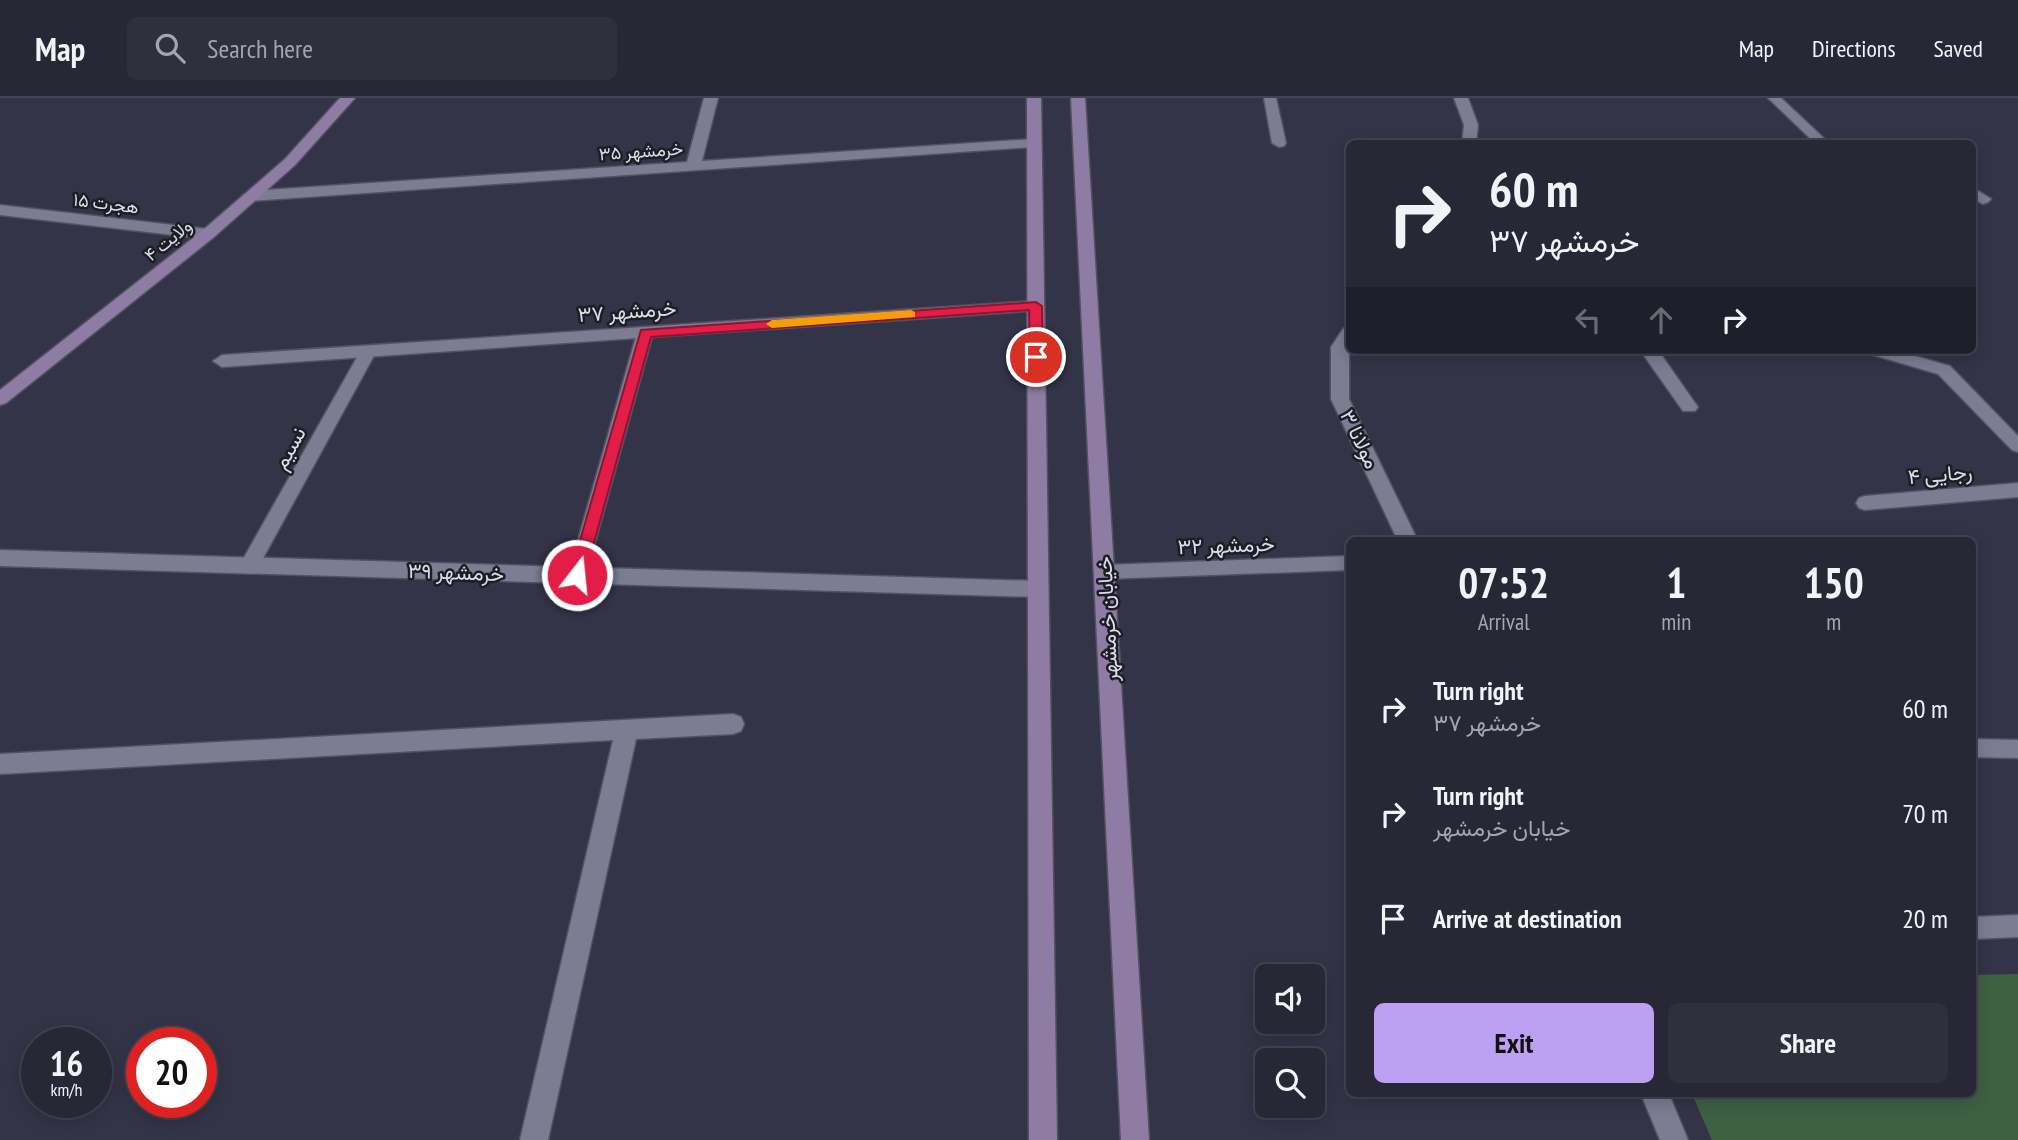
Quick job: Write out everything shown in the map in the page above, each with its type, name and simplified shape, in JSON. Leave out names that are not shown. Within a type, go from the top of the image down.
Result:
[{"type":"main road","name":"ولایت ۴","points":[[4,393],[208,234],[290,162],[348,98]]},
{"type":"main road","points":[[1034,98],[1043,1140]]},
{"type":"main road","name":"خیابان خرمشهر","points":[[1078,98],[1135,1140]]},
{"type":"street","points":[[693,167],[711,98]]},
{"type":"street","points":[[1461,98],[1471,125],[1469,140]]},
{"type":"street","name":"خرمشهر ۳۵","points":[[250,196],[1034,143]]},
{"type":"street","name":"هجرت ۱۵","points":[[0,209],[208,234]]},
{"type":"street","name":"خرمشهر ۳۷","points":[[222,362],[1036,306]]},
{"type":"street","name":"مولانا ۳","points":[[1346,338],[1340,347],[1340,399],[1406,537]]},
{"type":"street","points":[[1652,354],[1689,407]]},
{"type":"street","name":"خرمشهر ۳۹","points":[[0,558],[1038,589]]},
{"type":"street","points":[[0,764],[733,724]]},
{"type":"street","points":[[534,1140],[627,729]]},
{"type":"street","points":[[1656,1097],[1674,1140]]},
{"type":"lane","points":[[1270,98],[1279,143]]},
{"type":"lane","points":[[1774,98],[1820,140]]},
{"type":"lane","points":[[577,575],[645,333]]},
{"type":"lane","name":"نسیم","points":[[248,566],[368,352]]},
{"type":"lane","points":[[1890,354],[1944,370],[2018,446]]},
{"type":"lane","name":"رجایی ۴","points":[[1865,503],[2018,490]]},
{"type":"lane","name":"خرمشهر ۳۲","points":[[1104,572],[1346,563]]},
{"type":"lane","points":[[1976,748],[2018,749]]},
{"type":"lane","points":[[1976,928],[2018,926]]},
{"type":"green space","points":[[2018,974],[2018,1140],[1712,1140],[1693,1097],[1976,1097],[1976,975]]},
{"type":"slow traffic","points":[[772,324],[911,315]]},
{"type":"route","points":[[577,575],[645,333],[1036,306],[1036,357]]}]
